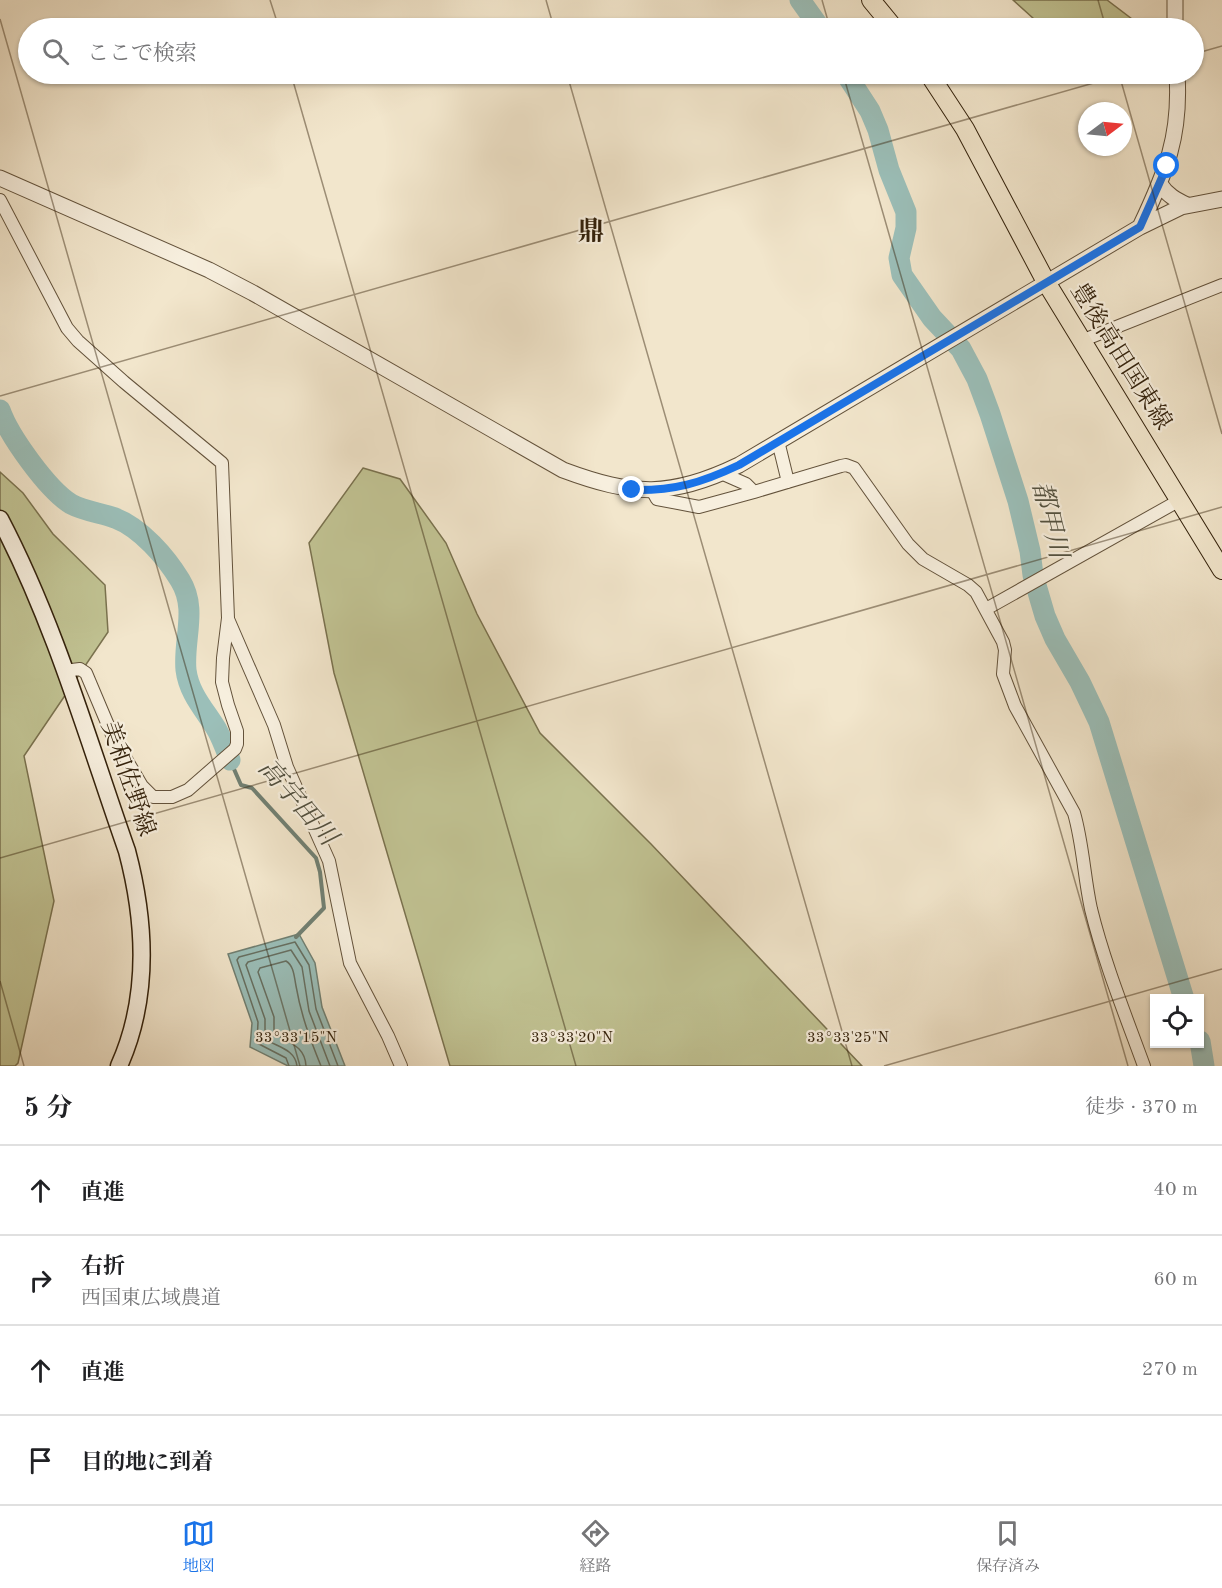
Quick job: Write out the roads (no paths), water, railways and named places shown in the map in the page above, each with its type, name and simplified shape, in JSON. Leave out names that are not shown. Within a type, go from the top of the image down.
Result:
[{"type":"main road","points":[[871,0],[886,18]]},
{"type":"main road","name":"豊後高田国東線","points":[[936,84],[965,129],[1046,282],[1222,570]]},
{"type":"main road","name":"美和佐野線","points":[[0,519],[31,584],[64,671],[127,851],[135,884],[141,919],[140,987],[134,1022],[119,1066]]},
{"type":"street","points":[[1175,0],[1175,18]]},
{"type":"street","points":[[1140,227],[1160,184],[1173,144],[1177,84]]},
{"type":"street","points":[[0,178],[208,270],[253,293],[563,470],[611,486],[632,490],[682,487],[721,473],[1140,227],[1187,205],[1222,199]]},
{"type":"street","points":[[1160,184],[1165,192],[1187,205]]},
{"type":"street","points":[[0,200],[67,328],[78,341],[124,382],[222,463],[228,618],[222,682],[237,731],[235,749],[182,794],[164,798],[150,796],[113,737],[86,673],[80,669],[64,671]]},
{"type":"street","points":[[1081,341],[1222,285]]},
{"type":"street","points":[[778,441],[788,482]]},
{"type":"street","points":[[652,490],[657,499],[699,507],[846,465],[854,468],[908,544],[923,559],[976,592],[1003,642],[1005,650],[1003,674],[1015,706],[1074,813],[1083,872],[1099,938],[1144,1066]]},
{"type":"street","points":[[721,473],[746,484],[754,492]]},
{"type":"street","points":[[986,609],[1180,500]]},
{"type":"street","points":[[228,618],[274,725],[287,767],[329,861],[350,963],[388,1036],[400,1066]]},
{"type":"water","points":[[299,934],[315,963],[322,1007],[345,1066],[288,1066],[250,1047],[252,1023],[228,954]]},
{"type":"waterway","name":"都甲川","points":[[800,0],[813,18]]},
{"type":"waterway","name":"都甲川","points":[[852,84],[870,111],[878,130],[889,170],[906,212],[906,228],[899,258],[902,275],[932,318],[961,349],[977,379],[1018,501],[1030,551],[1033,575],[1045,616],[1099,722],[1182,994]]},
{"type":"waterway","name":"高宇田川","points":[[0,410],[12,434],[51,487],[71,504],[115,518],[134,529],[152,544],[180,580],[188,602],[186,670],[190,687],[219,733],[230,760]]},
{"type":"waterway","name":"高宇田川","points":[[230,760],[241,785],[252,788],[316,858],[324,908],[296,937]]},
{"type":"waterway","name":"都甲川","points":[[1201,1048],[1204,1066]]},
{"type":"district","name":"鼎","points":[[591,232]]}]
